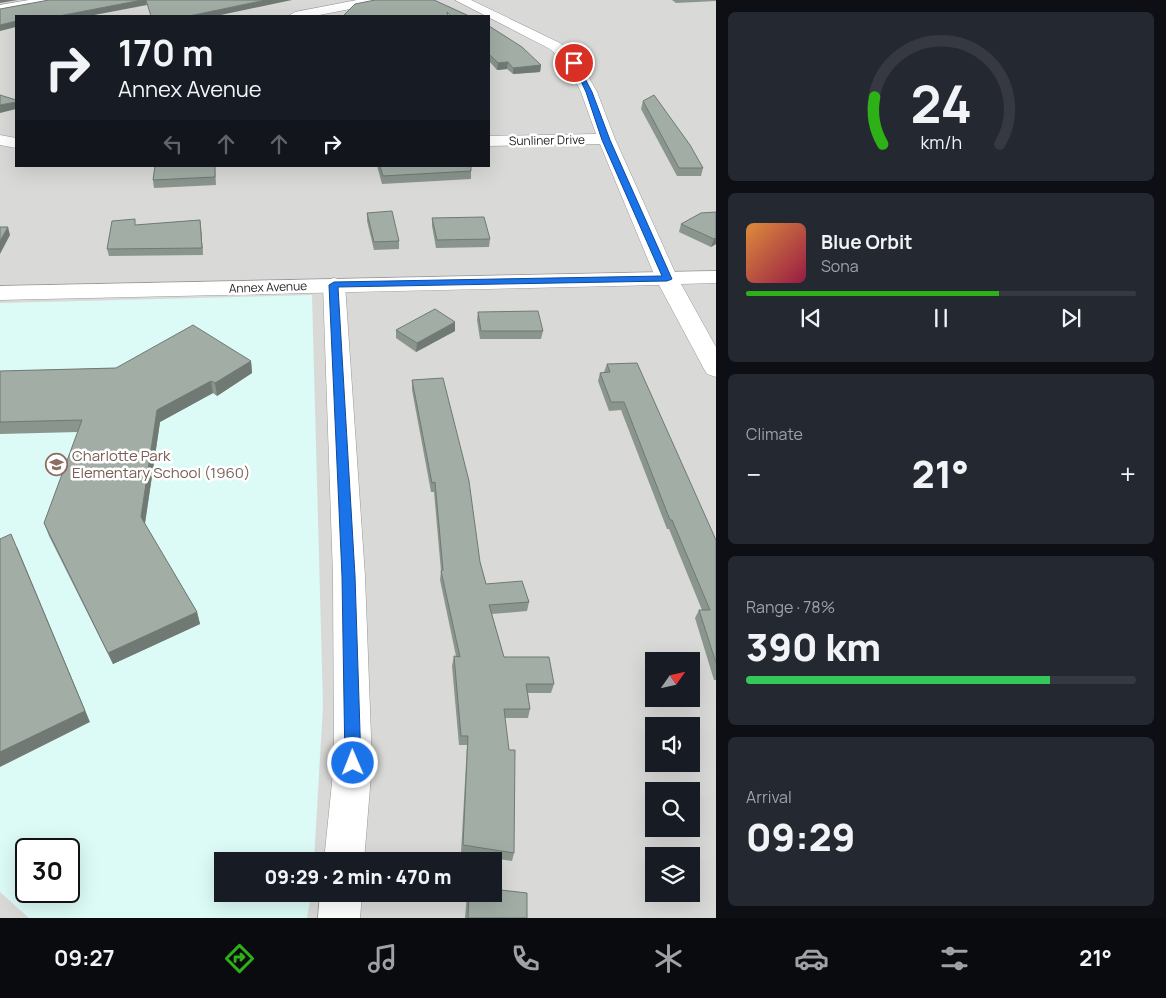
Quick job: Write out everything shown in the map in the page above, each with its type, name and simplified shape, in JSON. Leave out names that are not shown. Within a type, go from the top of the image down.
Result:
[{"type":"street","points":[[0,8],[50,0]]},
{"type":"street","points":[[300,15],[376,0]]},
{"type":"street","points":[[461,0],[555,46],[574,63],[589,92],[606,140],[667,279],[716,369]]},
{"type":"street","points":[[0,140],[15,142]]},
{"type":"street","name":"Sunliner Drive","points":[[490,141],[606,140]]},
{"type":"street","name":"Annex Avenue","points":[[0,293],[716,277]]},
{"type":"street","points":[[334,285],[349,576],[353,763],[345,852]]},
{"type":"street","points":[[339,918],[341,902]]},
{"type":"shaded area","points":[[0,0],[716,0],[716,918],[0,918]]},
{"type":"shaded area","points":[[312,295],[323,706],[315,852],[214,852],[214,902],[310,902],[307,918],[29,918],[0,892],[0,303]]},
{"type":"building","points":[[49,0],[142,0],[64,15],[15,15],[15,21],[0,25],[0,9]]},
{"type":"building","points":[[146,0],[266,0],[194,15],[151,15]]},
{"type":"building","points":[[375,0],[434,0],[467,15],[450,15],[447,12],[448,15],[344,15],[355,4]]},
{"type":"building","points":[[490,27],[522,47],[541,65],[513,68],[508,62],[498,63],[490,55]]},
{"type":"building","points":[[0,95],[15,100],[15,102],[0,105]]},
{"type":"building","points":[[654,95],[690,145],[703,168],[679,168],[643,101]]},
{"type":"building","points":[[155,167],[215,167],[215,177],[153,180]]},
{"type":"building","points":[[380,167],[471,167],[471,171],[383,176]]},
{"type":"building","points":[[392,211],[399,241],[374,242],[367,213]]},
{"type":"building","points":[[716,212],[716,238],[714,239],[681,224],[701,213]]},
{"type":"building","points":[[484,217],[490,239],[437,240],[432,218]]},
{"type":"building","points":[[135,219],[135,225],[200,220],[202,248],[107,249],[112,221]]},
{"type":"building","points":[[0,227],[8,227],[0,241]]},
{"type":"building","points":[[435,309],[455,322],[417,343],[396,330]]},
{"type":"building","points":[[538,311],[543,331],[481,331],[478,312]]},
{"type":"building","points":[[193,325],[251,361],[215,383],[211,381],[157,410],[141,517],[197,612],[108,653],[44,523],[82,420],[0,422],[0,371],[116,368]]},
{"type":"building","points":[[637,363],[716,540],[716,663],[699,610],[710,610],[672,520],[670,520],[624,402],[611,402],[600,373],[610,372],[607,364]]},
{"type":"building","points":[[443,378],[469,481],[480,562],[486,584],[522,581],[529,602],[489,605],[504,657],[549,657],[554,684],[526,684],[530,709],[504,709],[509,750],[515,750],[514,853],[463,845],[468,736],[461,736],[454,656],[460,657],[441,571],[443,570],[435,482],[432,483],[412,380]]},
{"type":"building","points":[[11,534],[85,711],[0,752],[0,539]]},
{"type":"building","points":[[502,890],[527,893],[527,918],[468,918],[469,902],[502,902]]},
{"type":"place","name":"Charlotte Park Elementary School (1960)","points":[[56,464]]},
{"type":"route","points":[[353,763],[349,576],[334,285],[667,279],[606,140],[589,92],[574,63]]}]
